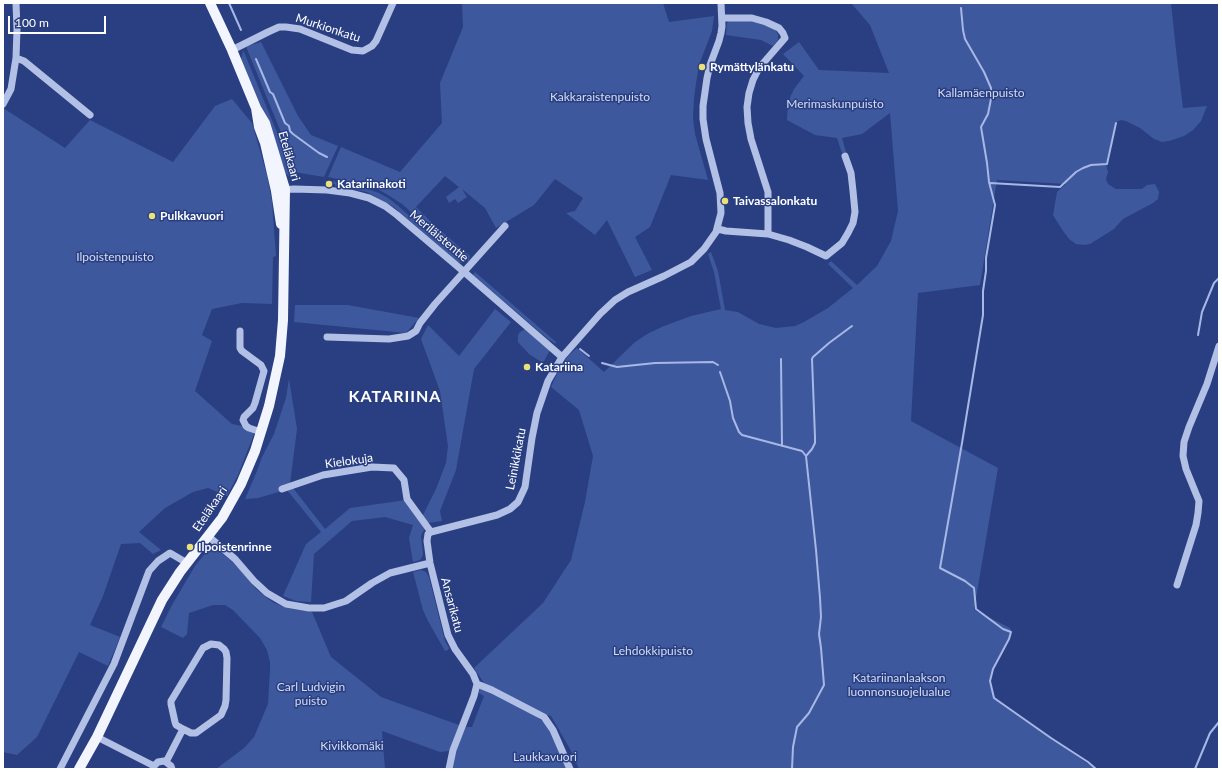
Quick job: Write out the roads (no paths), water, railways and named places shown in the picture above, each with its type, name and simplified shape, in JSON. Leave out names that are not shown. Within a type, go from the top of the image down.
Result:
[{"type":"main road","name":"Eteläkaari","points":[[79,769],[97,737],[170,586],[222,518],[241,484],[261,432],[273,390],[280,356],[286,219],[281,190],[265,123],[256,108],[232,50],[210,3]]},
{"type":"street","points":[[3,104],[11,90],[16,58],[16,3]]},
{"type":"street","name":"Murkionkatu","points":[[232,50],[279,27],[286,27],[300,29],[352,50],[364,51],[372,46],[376,41],[393,3]]},
{"type":"street","points":[[721,3],[721,33],[710,65],[703,106],[705,135],[720,193],[721,213],[718,229],[768,234],[795,242],[826,256],[842,243],[853,223],[855,212],[851,173],[845,156]]},
{"type":"street","points":[[722,18],[752,18],[766,22],[779,28],[785,38],[759,68],[753,80],[747,107],[751,139],[768,192],[768,234]]},
{"type":"street","points":[[16,58],[24,61],[90,115]]},
{"type":"street","name":"Meriläistentie","points":[[281,190],[340,192],[369,198],[385,206],[562,357]]},
{"type":"street","points":[[327,337],[389,339],[408,336],[416,331],[428,312],[463,271],[505,226]]},
{"type":"street","name":"Leinikkikatu","points":[[431,532],[497,515],[510,509],[518,502],[525,488],[537,413],[548,381],[562,357],[600,314],[610,305],[628,292],[664,276],[690,262],[704,250],[718,229]]},
{"type":"street","points":[[240,331],[240,348],[261,365],[264,371],[253,408],[243,420],[249,428],[261,432]]},
{"type":"street","points":[[1177,585],[1196,525],[1199,501],[1186,469],[1183,456],[1184,442],[1188,427],[1207,384],[1219,346]]},
{"type":"street","name":"Kielokuja","points":[[282,489],[323,475],[372,467],[394,468],[404,480],[407,499],[431,532]]},
{"type":"street","name":"Ansarikatu","points":[[431,532],[428,534],[427,541],[430,563],[450,640],[473,674],[477,684]]},
{"type":"street","points":[[208,536],[235,559],[254,581],[267,593],[279,600],[303,608],[324,608],[346,601],[390,573],[430,563]]},
{"type":"street","points":[[60,769],[114,664],[149,571],[158,561],[170,553],[187,563]]},
{"type":"street","points":[[211,644],[219,645],[226,652],[227,658],[226,700],[223,711],[221,715],[196,734],[183,729],[176,725],[171,701],[202,648],[211,644]]},
{"type":"street","points":[[448,769],[477,684],[492,690],[544,717],[553,730],[570,769]]},
{"type":"street","points":[[166,762],[183,729]]},
{"type":"street","points":[[97,737],[153,767],[158,762],[164,761],[171,766],[172,769]]},
{"type":"waterway","points":[[229,3],[241,30]]},
{"type":"waterway","points":[[961,8],[965,39],[984,72],[991,88],[991,99],[988,114],[981,127],[989,182],[995,205],[986,258],[983,291],[983,315],[940,568],[965,581],[974,588],[976,609],[1003,629],[1011,632],[1009,639],[993,669],[990,681],[994,698],[1096,769]]},
{"type":"waterway","points":[[256,59],[270,92],[273,94],[285,123],[289,126],[290,131],[319,153],[327,157]]},
{"type":"waterway","points":[[990,183],[1060,187],[1076,172],[1083,168],[1091,165],[1107,164],[1116,123]]},
{"type":"waterway","points":[[1198,335],[1202,312],[1214,283],[1219,278]]},
{"type":"waterway","points":[[806,456],[815,443],[812,359],[829,343],[852,326]]},
{"type":"waterway","points":[[580,349],[589,356]]},
{"type":"waterway","points":[[781,359],[782,446]]},
{"type":"waterway","points":[[602,363],[617,367],[655,363],[713,362],[718,365]]},
{"type":"waterway","points":[[720,372],[730,401],[733,418],[739,432],[742,435],[802,451],[806,456],[820,598],[821,617],[819,634],[824,685],[809,713],[797,727],[793,747],[792,769]]},
{"type":"waterway","points":[[1195,769],[1210,733],[1219,722]]},
{"type":"place","name":"Rymättylänkatu","points":[[702,67]]},
{"type":"place","name":"Katariinakoti","points":[[329,184]]},
{"type":"place","name":"Taivassalonkatu","points":[[725,201]]},
{"type":"place","name":"Pulkkavuori","points":[[152,216]]},
{"type":"place","name":"Katariina","points":[[527,367]]},
{"type":"place","name":"Ilpoistenrinne","points":[[190,547]]},
{"type":"district","name":"KATARIINA","points":[[395,397]]},
{"type":"park label","name":"Kallamäenpuisto","points":[[981,93]]},
{"type":"park label","name":"Kakkaraistenpuisto","points":[[600,97]]},
{"type":"park label","name":"Merimaskunpuisto","points":[[835,104]]},
{"type":"park label","name":"Ilpoistenpuisto","points":[[115,257]]},
{"type":"park label","name":"Lehdokkipuisto","points":[[653,651]]},
{"type":"park label","name":"Katariinanlaakson luonnonsuojelualue","points":[[899,685]]},
{"type":"park label","name":"Carl Ludvigin puisto","points":[[311,694]]},
{"type":"park label","name":"Kivikkomäki","points":[[352,746]]},
{"type":"park label","name":"Laukkavuori","points":[[545,757]]}]
